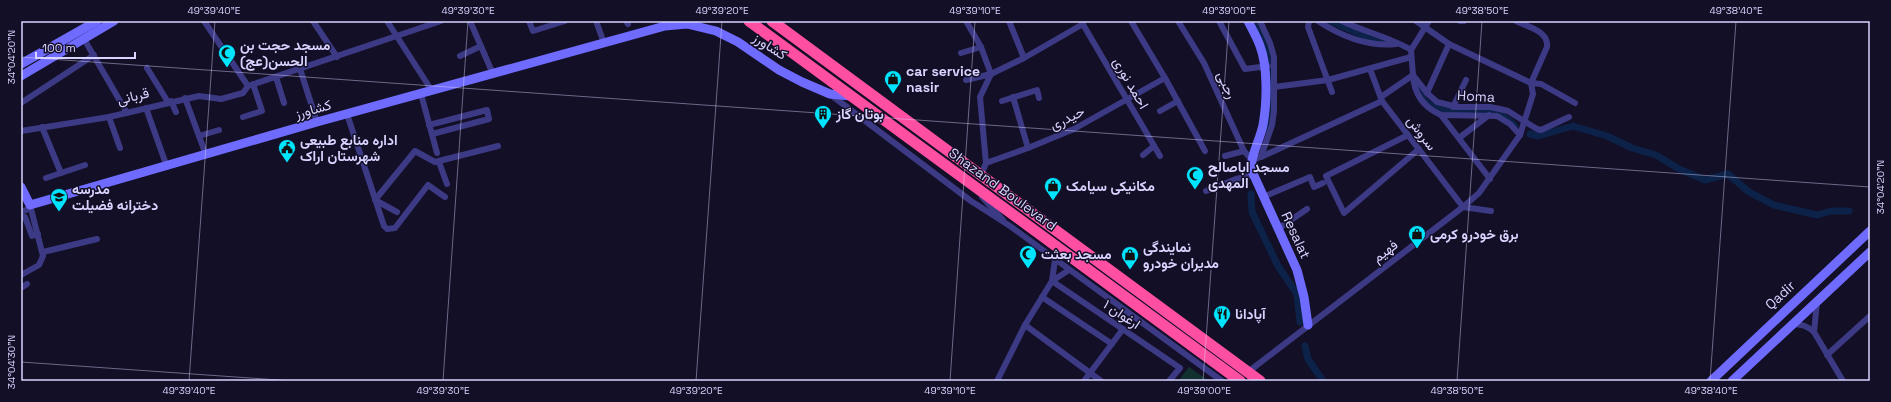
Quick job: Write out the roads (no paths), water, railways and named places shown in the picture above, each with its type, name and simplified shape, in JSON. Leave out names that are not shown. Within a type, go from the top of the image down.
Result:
[{"type":"highway","name":"Shazand Boulevard","points":[[749,21],[964,178],[1135,311],[1240,381]]},
{"type":"highway","name":"Shazand Boulevard","points":[[772,21],[1260,381]]},
{"type":"street","points":[[21,64],[97,21]]},
{"type":"street","points":[[21,76],[114,21]]},
{"type":"street","points":[[204,21],[251,85],[262,111],[243,117]]},
{"type":"street","points":[[313,21],[337,57]]},
{"type":"street","points":[[387,21],[432,91]]},
{"type":"street","points":[[397,37],[441,21]]},
{"type":"street","points":[[470,21],[493,74]]},
{"type":"street","points":[[529,21],[533,31],[565,21]]},
{"type":"street","points":[[596,21],[604,43]]},
{"type":"street","points":[[966,21],[981,46],[991,74],[980,97],[986,162],[980,175]]},
{"type":"street","points":[[1009,21],[1024,58]]},
{"type":"street","points":[[1131,21],[1165,78],[1205,151]]},
{"type":"street","name":"رجبی","points":[[1178,21],[1204,63],[1244,151],[1252,160]]},
{"type":"street","points":[[1219,21],[1245,69],[1269,66]]},
{"type":"street","name":"Resalat","points":[[1248,21],[1269,66],[1265,112],[1252,160],[1252,175],[1297,270],[1304,297],[1308,325]]},
{"type":"street","points":[[1260,21],[1270,43],[1269,66],[1274,87],[1274,117],[1261,157]]},
{"type":"street","points":[[1309,21],[1308,27],[1332,92]]},
{"type":"street","points":[[1318,21],[1337,32],[1368,42],[1386,45],[1396,44]]},
{"type":"street","points":[[1342,21],[1368,33],[1388,38],[1396,44],[1411,50]]},
{"type":"street","points":[[1416,21],[1450,44],[1531,83],[1541,84],[1575,103]]},
{"type":"street","points":[[1429,21],[1411,50],[1414,85],[1419,97],[1426,107],[1441,115],[1490,179]]},
{"type":"street","points":[[1516,21],[1544,35],[1548,42],[1531,83],[1533,94],[1524,124]]},
{"type":"street","points":[[966,80],[991,74],[1024,58],[1082,22]]},
{"type":"street","name":"احمد نوری","points":[[1082,22],[1160,156]]},
{"type":"street","name":"کشاورز","points":[[31,207],[316,122],[665,26],[687,24],[703,26],[738,42],[779,70],[830,94],[851,96]]},
{"type":"street","name":"قربانی","points":[[21,131],[109,117],[185,98],[204,96],[221,99],[243,92],[251,85],[397,37]]},
{"type":"street","points":[[84,39],[127,113]]},
{"type":"street","points":[[1427,93],[1450,44]]},
{"type":"street","points":[[460,56],[481,46]]},
{"type":"street","points":[[960,53],[981,46]]},
{"type":"street","points":[[21,103],[94,55]]},
{"type":"street","points":[[1274,87],[1328,80],[1411,57]]},
{"type":"street","points":[[147,68],[176,112]]},
{"type":"street","points":[[300,69],[316,122]]},
{"type":"street","name":"سروش","points":[[1370,69],[1382,99],[1463,207]]},
{"type":"street","points":[[1252,160],[1382,99],[1413,75]]},
{"type":"street","name":"Homa","points":[[1413,75],[1427,93],[1438,102],[1453,107],[1500,108],[1524,124],[1541,130],[1569,117]]},
{"type":"street","points":[[276,77],[284,103]]},
{"type":"street","name":"حیدری","points":[[986,162],[1028,148],[1074,129],[1165,78]]},
{"type":"street","points":[[1453,107],[1466,80]]},
{"type":"street","points":[[1002,101],[1037,90],[1039,98]]},
{"type":"street","points":[[421,94],[437,154]]},
{"type":"street","points":[[830,94],[971,202],[1010,226],[1069,270],[1135,311],[1222,381]]},
{"type":"street","points":[[1013,97],[1028,148]]},
{"type":"street","points":[[185,98],[206,155]]},
{"type":"street","points":[[1160,111],[1178,101]]},
{"type":"street","points":[[146,108],[167,167]]},
{"type":"street","points":[[429,125],[487,110],[490,119],[432,134]]},
{"type":"street","points":[[347,114],[384,226],[391,229],[396,228],[428,185],[445,197]]},
{"type":"street","points":[[1441,115],[1489,115],[1503,118],[1520,134]]},
{"type":"street","points":[[1459,138],[1489,115]]},
{"type":"street","points":[[109,117],[120,148]]},
{"type":"street","name":"فهیم","points":[[1248,372],[1463,207],[1479,193],[1520,134],[1524,124]]},
{"type":"street","points":[[42,128],[61,173]]},
{"type":"street","points":[[199,136],[219,130]]},
{"type":"street","points":[[1408,135],[1326,176],[1344,212],[1419,149]]},
{"type":"street","points":[[375,200],[415,151],[431,162],[439,162],[498,146]]},
{"type":"street","points":[[1143,155],[1154,146]]},
{"type":"street","points":[[1225,156],[1244,151]]},
{"type":"street","points":[[439,162],[447,184]]},
{"type":"street","points":[[46,178],[84,166]]},
{"type":"street","points":[[1206,191],[1236,179],[1252,175]]},
{"type":"street","points":[[1263,197],[1310,177],[1314,187],[1323,183]]},
{"type":"street","points":[[964,178],[1010,226]]},
{"type":"street","points":[[21,187],[31,207],[43,252],[42,262],[21,275]]},
{"type":"street","points":[[375,200],[397,212]]},
{"type":"street","points":[[21,212],[31,207]]},
{"type":"street","points":[[1463,207],[1492,211]]},
{"type":"street","points":[[1278,229],[1307,209]]},
{"type":"street","points":[[21,218],[25,217],[32,236],[38,234]]},
{"type":"street","name":"Qadir","points":[[1711,381],[1870,231]]},
{"type":"street","points":[[43,252],[97,239]]},
{"type":"street","name":"Qadir","points":[[1732,381],[1870,252]]},
{"type":"street","points":[[1000,380],[1025,325],[1052,281],[1055,260]]},
{"type":"street","points":[[1052,281],[1069,270]]},
{"type":"street","name":"ارغوان ۱","points":[[1052,281],[1180,368],[1170,381]]},
{"type":"street","points":[[21,288],[27,284]]},
{"type":"street","points":[[1042,297],[1112,344]]},
{"type":"street","points":[[1814,332],[1817,300]]},
{"type":"street","points":[[1827,355],[1870,317]]},
{"type":"street","points":[[1792,324],[1801,324],[1814,332],[1843,381]]},
{"type":"street","points":[[1025,325],[1101,381]]},
{"type":"street","points":[[1084,381],[1123,329]]},
{"type":"waterway","points":[[1255,21],[1267,49],[1270,61],[1271,101],[1267,128]]},
{"type":"waterway","points":[[1331,21],[1367,37],[1385,42]]},
{"type":"waterway","points":[[1416,83],[1424,100],[1436,108],[1447,111],[1494,113],[1505,118],[1515,126]]},
{"type":"waterway","points":[[1530,134],[1538,136],[1573,126],[1607,136],[1632,148],[1656,155],[1679,169],[1705,180],[1728,174],[1749,192],[1774,205],[1817,215],[1831,211],[1849,211]]},
{"type":"waterway","points":[[1251,194],[1252,212],[1278,266],[1297,294],[1300,322]]},
{"type":"waterway","points":[[1305,346],[1308,359],[1323,381]]},
{"type":"place","name":"مسجد حجت بن الحسن(عج)","points":[[227,68]]},
{"type":"place","name":"car service nasir","points":[[893,94]]},
{"type":"place","name":"بوتان گاز","points":[[823,129]]},
{"type":"place","name":"اداره منابع طبیعی شهرستان اراک","points":[[287,163]]},
{"type":"place","name":"مسجد اباصالح المهدی","points":[[1195,190]]},
{"type":"place","name":"مکانیکی سیامک","points":[[1053,201]]},
{"type":"place","name":"مدرسه دخترانه فضیلت","points":[[59,212]]},
{"type":"place","name":"برق خودرو کرمی","points":[[1417,249]]},
{"type":"place","name":"مسجد بعثت","points":[[1028,269]]},
{"type":"place","name":"نمایندگی مدیران خودرو","points":[[1130,270]]},
{"type":"place","name":"آپادانا","points":[[1222,329]]}]
